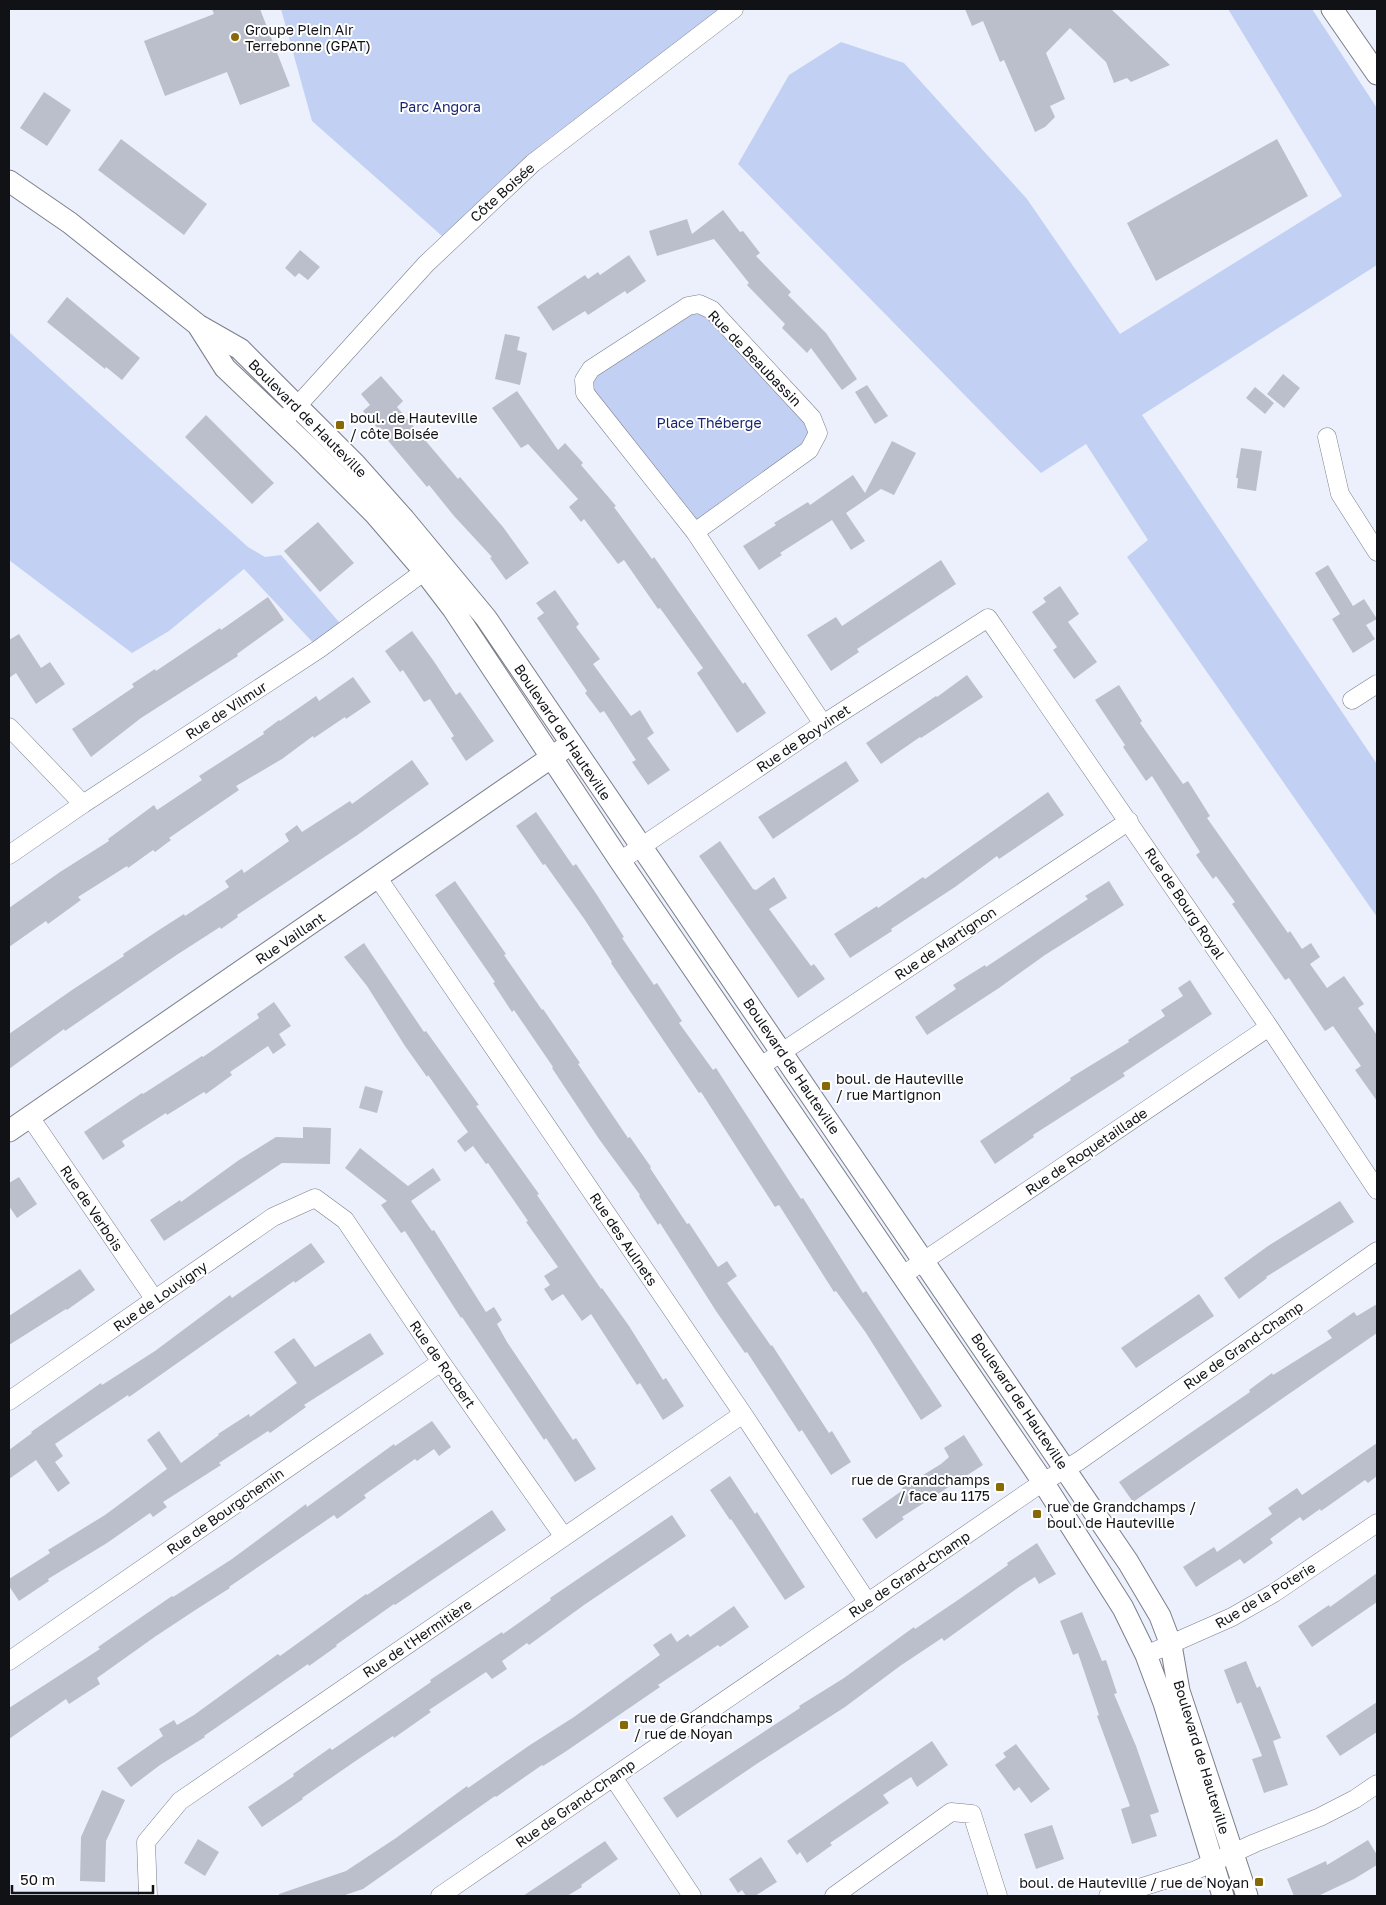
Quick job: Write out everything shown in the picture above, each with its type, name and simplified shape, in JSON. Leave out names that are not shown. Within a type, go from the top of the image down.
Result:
[{"type":"street","name":"Côte Boisée","points":[[282,423],[442,247],[534,163],[734,9]]},
{"type":"street","points":[[1332,9],[1377,74]]},
{"type":"street","name":"Boulevard de Hauteville","points":[[10,182],[70,223],[198,325],[240,349],[355,464],[432,566],[453,608],[551,758],[1044,1482],[1123,1608],[1146,1655],[1164,1703],[1223,1896]]},
{"type":"street","name":"Rue de Beaubassin","points":[[695,532],[809,450],[818,433],[812,418],[806,411],[712,310],[699,304],[688,306],[591,369],[584,380],[585,392],[695,532],[823,724]]},
{"type":"street","name":"Boulevard de Hauteville","points":[[198,325],[225,368],[374,513],[486,618],[570,744],[1066,1468],[1128,1562],[1160,1616],[1171,1645],[1179,1691],[1246,1896]]},
{"type":"street","points":[[1327,437],[1340,494],[1377,552]]},
{"type":"street","name":"Rue de Vilmur","points":[[9,855],[83,804],[319,649],[432,566]]},
{"type":"street","name":"Rue de Boyvinet","points":[[620,861],[823,724],[988,618]]},
{"type":"street","name":"Rue de Bourg Royal","points":[[988,618],[1129,821],[1377,1190]]},
{"type":"street","points":[[1352,700],[1377,684]]},
{"type":"street","points":[[9,727],[83,804]]},
{"type":"street","name":"Rue Vaillant","points":[[9,1131],[570,744]]},
{"type":"street","name":"Rue de Martignon","points":[[761,1066],[1129,821]]},
{"type":"street","name":"Rue des Aulnets","points":[[378,878],[743,1414],[868,1603]]},
{"type":"street","name":"Rue de Roquetaillade","points":[[902,1275],[1269,1027]]},
{"type":"street","name":"Rue de Verbois","points":[[30,1117],[155,1300]]},
{"type":"street","name":"Rue de Louvigny","points":[[9,1401],[273,1217],[315,1198]]},
{"type":"street","name":"Rue de Rocbert","points":[[315,1198],[345,1220],[441,1362],[564,1537]]},
{"type":"street","name":"Rue de Grand-Champ","points":[[440,1896],[1044,1482],[1079,1461],[1377,1251]]},
{"type":"street","name":"Rue de Bourgchemin","points":[[9,1661],[441,1362]]},
{"type":"street","name":"Rue de l'Hermitière","points":[[148,1896],[146,1842],[180,1801],[743,1414]]},
{"type":"street","name":"Rue de la Poterie","points":[[1146,1655],[1240,1612],[1274,1592],[1377,1523]]},
{"type":"street","points":[[613,1777],[692,1896]]},
{"type":"street","points":[[1108,1896],[1123,1894],[1213,1863],[1232,1853],[1320,1817],[1355,1799],[1377,1784]]},
{"type":"street","points":[[834,1896],[951,1812],[972,1814],[998,1896]]},
{"type":"green space","name":"Parc Angora","points":[[281,9],[721,9],[543,143],[442,236],[312,121]]},
{"type":"green space","points":[[1228,9],[1312,9],[1377,108],[1377,265],[1142,415],[1377,764],[1377,917],[1127,557],[1148,540],[1086,444],[1041,473],[738,164],[789,75],[841,42],[904,63],[1027,199],[1120,334],[1342,196]]},
{"type":"green space","name":"Place Théberge","points":[[699,304],[818,433],[695,532],[585,393],[591,369]]},
{"type":"green space","points":[[9,332],[248,547],[265,557],[281,555],[345,629],[319,649],[244,569],[169,631],[132,653],[9,560]]},
{"type":"building","points":[[212,9],[260,9],[290,86],[240,105],[227,72],[165,96],[144,41],[214,14]]},
{"type":"building","points":[[965,9],[1111,9],[1170,65],[1131,82],[1127,78],[1114,83],[1106,62],[1070,28],[1046,53],[1065,99],[1050,106],[1055,117],[1045,127],[1035,132],[1004,60],[1000,62],[983,21],[972,26]]},
{"type":"building","points":[[44,92],[71,110],[47,146],[20,128]]},
{"type":"building","points":[[121,139],[207,204],[184,235],[98,170]]},
{"type":"building","points":[[1277,139],[1308,196],[1156,281],[1127,223]]},
{"type":"building","points":[[723,210],[760,253],[756,256],[791,292],[788,295],[826,333],[857,379],[842,390],[811,348],[807,353],[782,328],[785,324],[747,285],[749,283],[714,239],[657,256],[649,231],[687,219],[692,234]]},
{"type":"building","points":[[300,250],[320,267],[308,280],[299,273],[295,277],[285,268]]},
{"type":"building","points":[[629,255],[646,281],[627,294],[625,291],[588,315],[585,311],[553,331],[537,307],[585,275],[588,279],[598,272],[600,275]]},
{"type":"building","points":[[67,297],[140,358],[122,380],[106,367],[105,369],[47,322]]},
{"type":"building","points":[[505,334],[520,337],[517,350],[527,353],[520,385],[495,379]]},
{"type":"building","points":[[1283,374],[1300,388],[1284,408],[1267,394]]},
{"type":"building","points":[[381,376],[403,401],[397,407],[458,479],[460,477],[503,527],[529,563],[506,580],[490,558],[492,557],[454,516],[429,485],[427,487],[363,411],[370,405],[361,394]]},
{"type":"building","points":[[867,385],[888,416],[875,424],[855,392]]},
{"type":"building","points":[[1255,387],[1274,403],[1265,414],[1246,398]]},
{"type":"building","points":[[517,391],[558,450],[565,443],[583,463],[581,465],[616,506],[614,507],[652,559],[654,557],[743,684],[745,682],[766,713],[737,733],[697,673],[703,668],[624,560],[618,564],[584,519],[581,522],[569,507],[578,499],[528,444],[521,448],[492,408]]},
{"type":"building","points":[[206,415],[274,483],[252,504],[185,437]]},
{"type":"building","points":[[892,441],[916,453],[894,495],[881,489],[846,513],[865,541],[851,550],[832,520],[780,553],[782,555],[759,570],[743,546],[776,525],[774,523],[808,502],[810,505],[853,475],[865,493]]},
{"type":"building","points":[[1241,448],[1262,451],[1256,491],[1237,488],[1238,478],[1236,478]]},
{"type":"building","points":[[318,522],[354,563],[320,592],[284,551]]},
{"type":"building","points":[[941,560],[956,584],[857,649],[859,652],[831,671],[807,635],[836,617],[842,626]]},
{"type":"building","points":[[1328,565],[1353,606],[1364,599],[1377,619],[1366,625],[1375,639],[1353,653],[1332,619],[1340,614],[1315,573]]},
{"type":"building","points":[[1060,586],[1079,614],[1068,622],[1097,662],[1074,679],[1053,650],[1057,647],[1032,612],[1046,602],[1043,598]]},
{"type":"building","points":[[555,590],[579,624],[576,627],[600,659],[593,664],[631,716],[640,710],[654,733],[647,738],[670,770],[648,785],[632,762],[636,760],[604,711],[600,713],[585,693],[587,691],[537,618],[544,613],[536,603]]},
{"type":"building","points":[[268,597],[284,620],[237,654],[238,656],[141,718],[91,757],[72,729],[134,687],[132,684],[155,669],[156,671],[220,628],[221,630]]},
{"type":"building","points":[[412,631],[456,695],[460,692],[494,741],[466,761],[451,738],[454,736],[430,699],[424,702],[403,670],[400,672],[385,651]]},
{"type":"building","points":[[19,634],[41,668],[50,662],[65,684],[36,704],[16,673],[9,678],[9,640]]},
{"type":"building","points":[[967,675],[983,697],[881,764],[866,743]]},
{"type":"building","points":[[353,677],[371,702],[314,738],[313,736],[282,759],[236,786],[239,790],[169,838],[171,840],[155,852],[153,850],[128,868],[127,866],[78,897],[81,900],[48,924],[46,921],[9,947],[9,908],[60,872],[109,841],[108,839],[154,805],[157,810],[202,780],[199,776],[264,734],[263,732],[279,720],[316,696],[319,701]]},
{"type":"building","points":[[1119,685],[1142,721],[1140,723],[1183,784],[1188,781],[1210,816],[1207,818],[1288,933],[1290,931],[1302,949],[1311,943],[1320,957],[1310,964],[1327,988],[1344,976],[1364,1004],[1358,1008],[1377,1035],[1377,1101],[1355,1070],[1361,1066],[1333,1026],[1325,1031],[1289,978],[1285,980],[1232,904],[1235,902],[1216,876],[1213,879],[1196,855],[1200,852],[1152,776],[1146,781],[1123,747],[1125,745],[1095,700]]},
{"type":"building","points":[[412,760],[429,784],[356,836],[237,915],[238,917],[221,929],[220,927],[175,956],[65,1031],[64,1029],[9,1069],[9,1034],[124,956],[123,954],[229,887],[225,881],[242,869],[244,873],[289,841],[285,834],[297,825],[302,832],[350,801],[352,804]]},
{"type":"building","points":[[846,761],[859,781],[773,839],[758,817]]},
{"type":"building","points":[[1048,792],[1064,815],[999,859],[997,856],[955,887],[891,929],[892,931],[850,958],[834,934],[877,906],[878,908],[923,877],[925,879]]},
{"type":"building","points":[[536,812],[573,866],[576,864],[654,985],[657,983],[682,1021],[679,1023],[713,1070],[716,1068],[801,1199],[803,1198],[863,1293],[866,1291],[942,1406],[921,1420],[866,1333],[836,1291],[834,1292],[779,1205],[775,1207],[701,1092],[699,1093],[611,963],[585,920],[516,826]]},
{"type":"building","points":[[720,841],[753,889],[756,890],[774,877],[787,898],[769,909],[811,966],[814,964],[825,979],[798,998],[699,856]]},
{"type":"building","points":[[455,881],[506,954],[504,955],[580,1063],[578,1064],[628,1138],[630,1137],[651,1167],[687,1224],[689,1223],[718,1267],[727,1261],[737,1276],[727,1283],[772,1345],[829,1433],[832,1431],[851,1462],[831,1475],[802,1430],[799,1432],[747,1352],[745,1353],[716,1311],[660,1223],[658,1225],[640,1195],[599,1139],[514,1010],[512,1012],[493,983],[495,982],[435,895]]},
{"type":"building","points":[[1109,881],[1124,905],[1045,955],[999,988],[927,1035],[915,1017],[956,989],[953,985],[985,965],[986,967],[1088,899],[1085,896]]},
{"type":"building","points":[[364,943],[424,1032],[426,1031],[479,1105],[476,1106],[539,1194],[537,1195],[601,1289],[629,1326],[663,1380],[666,1378],[684,1406],[663,1420],[640,1383],[637,1385],[591,1314],[582,1321],[563,1294],[552,1301],[544,1289],[550,1285],[544,1276],[558,1267],[488,1163],[486,1164],[473,1146],[465,1152],[457,1141],[468,1132],[405,1046],[367,986],[344,957]]},
{"type":"building","points":[[1190,980],[1212,1014],[1123,1073],[1125,1076],[1033,1135],[1034,1137],[995,1164],[980,1141],[1071,1080],[1070,1078],[1129,1042],[1128,1040],[1165,1016],[1161,1010],[1183,996],[1178,988]]},
{"type":"building","points":[[274,1002],[291,1026],[279,1034],[286,1045],[273,1054],[268,1046],[230,1072],[232,1075],[206,1094],[204,1092],[167,1115],[166,1113],[122,1141],[125,1146],[103,1160],[84,1132],[142,1093],[203,1057],[259,1018],[257,1014]]},
{"type":"building","points":[[365,1086],[383,1091],[377,1113],[359,1108]]},
{"type":"building","points":[[303,1127],[331,1128],[330,1164],[282,1163],[164,1241],[150,1220],[180,1200],[181,1202],[239,1160],[276,1137],[303,1138]]},
{"type":"building","points":[[360,1148],[408,1186],[433,1168],[441,1180],[411,1201],[432,1231],[434,1230],[486,1312],[494,1307],[502,1320],[497,1324],[507,1342],[573,1440],[576,1438],[596,1469],[575,1482],[546,1438],[544,1440],[461,1318],[405,1231],[401,1233],[381,1205],[387,1201],[345,1168]]},
{"type":"building","points":[[19,1177],[37,1204],[17,1218],[9,1206],[9,1183]]},
{"type":"building","points":[[1340,1201],[1354,1222],[1266,1277],[1239,1299],[1224,1278],[1268,1246]]},
{"type":"building","points":[[311,1243],[325,1262],[295,1283],[294,1281],[129,1397],[128,1395],[55,1444],[63,1456],[55,1462],[70,1483],[58,1492],[36,1460],[9,1479],[9,1450],[31,1432],[101,1383],[102,1385],[155,1351],[230,1295],[232,1298]]},
{"type":"building","points":[[80,1269],[95,1290],[67,1310],[9,1345],[9,1316]]},
{"type":"building","points":[[1199,1294],[1214,1316],[1136,1368],[1121,1348]]},
{"type":"building","points":[[1377,1304],[1377,1333],[1133,1502],[1119,1482],[1250,1392],[1249,1390],[1272,1373],[1273,1375],[1332,1338],[1327,1331],[1354,1312],[1357,1316]]},
{"type":"building","points":[[370,1333],[384,1354],[304,1405],[306,1407],[270,1433],[268,1431],[219,1463],[221,1465],[163,1502],[167,1507],[153,1517],[150,1513],[107,1543],[48,1579],[49,1581],[19,1601],[9,1586],[9,1579],[50,1553],[48,1550],[105,1515],[167,1469],[147,1440],[159,1431],[181,1463],[218,1434],[249,1414],[250,1417],[297,1383],[274,1352],[294,1338],[315,1367]]},
{"type":"building","points":[[432,1421],[451,1447],[439,1456],[434,1449],[417,1461],[415,1459],[364,1495],[366,1498],[337,1519],[334,1515],[97,1678],[100,1684],[69,1704],[66,1699],[9,1739],[9,1708],[100,1649],[98,1647],[172,1596],[232,1559],[306,1504],[307,1507],[394,1444],[395,1446]]},
{"type":"building","points":[[964,1435],[983,1465],[902,1517],[904,1519],[876,1539],[862,1519],[903,1490],[902,1488],[941,1464],[949,1457],[944,1448]]},
{"type":"building","points":[[1377,1443],[1377,1476],[1368,1483],[1365,1480],[1321,1511],[1320,1509],[1303,1521],[1300,1517],[1270,1539],[1273,1543],[1244,1564],[1240,1559],[1196,1587],[1183,1567],[1214,1547],[1217,1552],[1272,1514],[1268,1508],[1297,1488],[1302,1495]]},
{"type":"building","points":[[730,1476],[755,1514],[757,1512],[805,1587],[785,1600],[710,1490]]},
{"type":"building","points":[[492,1510],[506,1530],[394,1604],[309,1666],[308,1664],[205,1737],[160,1765],[131,1787],[117,1768],[163,1736],[159,1729],[174,1720],[177,1725],[194,1715],[278,1654],[280,1656],[366,1594]]},
{"type":"building","points":[[672,1515],[686,1536],[529,1645],[527,1643],[502,1661],[507,1669],[492,1679],[486,1672],[429,1710],[431,1712],[394,1738],[393,1736],[357,1760],[262,1827],[248,1807],[294,1776],[293,1774],[330,1748],[332,1750],[431,1682],[430,1680],[502,1632],[503,1634],[551,1600],[550,1598]]},
{"type":"building","points":[[1037,1543],[1056,1574],[1039,1584],[1035,1577],[1019,1587],[944,1641],[942,1638],[900,1666],[845,1707],[677,1818],[663,1798],[800,1708],[799,1706],[844,1678],[914,1627],[915,1629],[958,1600]]},
{"type":"building","points":[[1377,1573],[1377,1602],[1312,1647],[1298,1626],[1329,1605],[1330,1607]]},
{"type":"building","points":[[734,1606],[749,1627],[658,1685],[660,1687],[565,1752],[495,1796],[363,1889],[342,1896],[279,1896],[279,1894],[346,1871],[396,1838],[467,1786],[468,1788],[574,1717],[660,1655],[653,1645],[671,1633],[677,1642],[688,1634],[690,1637]]},
{"type":"building","points":[[1082,1612],[1102,1661],[1106,1660],[1117,1693],[1114,1694],[1136,1746],[1159,1812],[1150,1815],[1157,1836],[1132,1844],[1121,1809],[1130,1806],[1097,1716],[1099,1715],[1078,1653],[1073,1655],[1060,1621]]},
{"type":"building","points":[[1246,1661],[1257,1688],[1260,1686],[1281,1738],[1273,1741],[1288,1785],[1264,1793],[1252,1759],[1262,1756],[1241,1702],[1237,1704],[1224,1670]]},
{"type":"building","points":[[1377,1702],[1377,1732],[1340,1756],[1326,1736]]},
{"type":"building","points":[[932,1741],[948,1765],[917,1787],[911,1777],[883,1795],[889,1803],[830,1843],[832,1845],[807,1863],[800,1852],[797,1855],[787,1841]]},
{"type":"building","points":[[1016,1744],[1050,1789],[1031,1803],[1019,1787],[1014,1791],[995,1765],[1006,1757],[1003,1753]]},
{"type":"building","points":[[102,1790],[125,1800],[106,1841],[105,1882],[80,1881],[81,1837]]},
{"type":"building","points":[[1052,1825],[1064,1859],[1036,1869],[1024,1834]]},
{"type":"building","points":[[198,1839],[219,1852],[205,1876],[184,1863]]},
{"type":"building","points":[[1368,1840],[1377,1855],[1377,1865],[1354,1879],[1318,1896],[1294,1896],[1287,1879],[1326,1861],[1327,1865]]},
{"type":"building","points":[[605,1841],[618,1859],[581,1885],[582,1887],[567,1896],[523,1896]]},
{"type":"building","points":[[761,1857],[777,1882],[755,1896],[746,1896],[742,1890],[738,1893],[729,1879]]},
{"type":"place","name":"Groupe Plein Air Terrebonne (GPAT)","points":[[235,37]]},
{"type":"place","name":"boul. de Hauteville / côte Boisée","points":[[340,425]]},
{"type":"place","name":"boul. de Hauteville / rue Martignon","points":[[826,1086]]},
{"type":"place","name":"rue de Grandchamps / face au 1175","points":[[1000,1487]]},
{"type":"place","name":"rue de Grandchamps / boul. de Hauteville","points":[[1037,1514]]},
{"type":"place","name":"rue de Grandchamps / rue de Noyan","points":[[624,1725]]},
{"type":"place","name":"boul. de Hauteville / rue de Noyan","points":[[1259,1882]]}]
